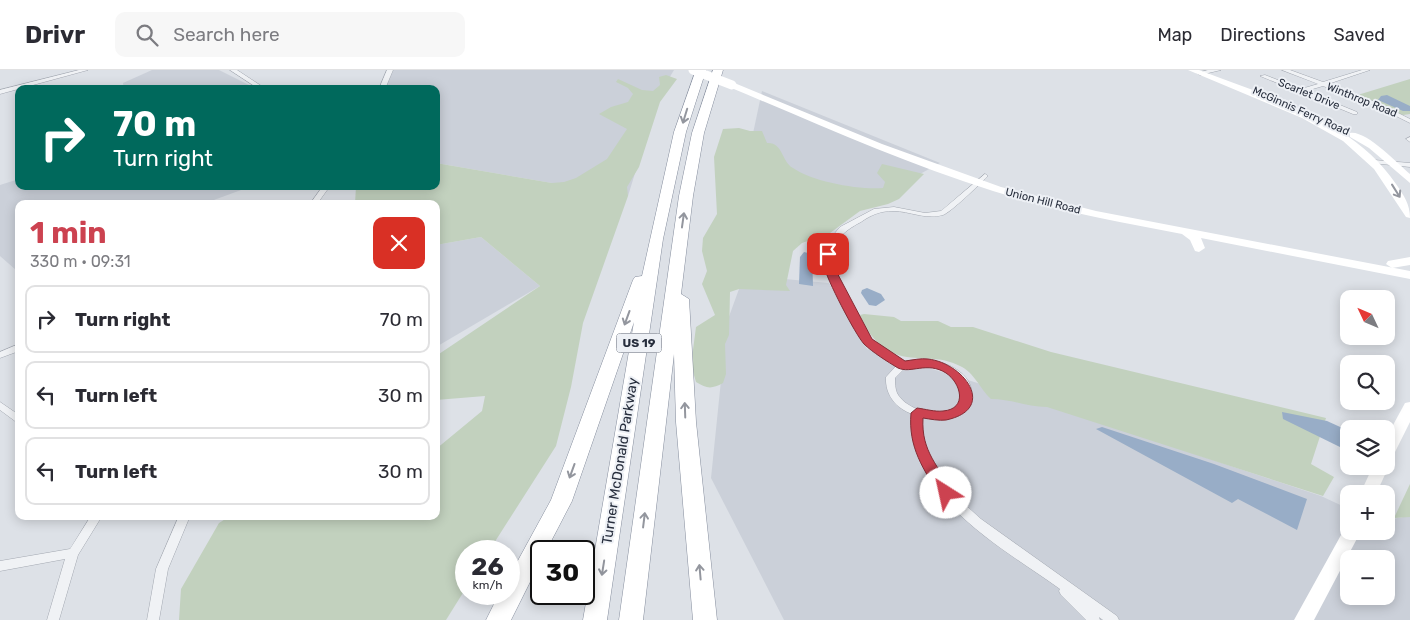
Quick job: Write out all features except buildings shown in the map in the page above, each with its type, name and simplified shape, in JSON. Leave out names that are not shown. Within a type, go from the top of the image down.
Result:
[{"type":"highway","name":"Turner McDonald Parkway","points":[[594,620],[656,239],[680,132],[702,70]]},
{"type":"highway","name":"Turner McDonald Parkway","points":[[631,620],[678,248],[694,153],[718,70]]},
{"type":"highway","points":[[498,620],[561,501],[656,239]]},
{"type":"highway","points":[[678,248],[686,422],[705,620]]},
{"type":"street","points":[[27,85],[85,70]]},
{"type":"street","points":[[233,70],[257,85]]},
{"type":"street","points":[[384,85],[390,70]]},
{"type":"street","name":"Union Hill Road","points":[[693,70],[733,83]]},
{"type":"street","name":"Union Hill Road","points":[[708,70],[733,83],[879,146],[1061,206],[1183,230],[1195,238],[1199,248],[1203,240],[1213,236],[1380,269]]},
{"type":"street","name":"Winthrop Road","points":[[1285,70],[1376,104],[1409,120]]},
{"type":"street","points":[[1302,91],[1367,70]]},
{"type":"street","points":[[1206,71],[1340,135],[1374,162],[1395,188],[1410,214]]},
{"type":"street","name":"McGinnis Ferry Road","points":[[1206,71],[1338,125],[1372,146],[1410,180]]},
{"type":"street","name":"Scarlet Drive","points":[[1263,76],[1355,113]]},
{"type":"street","points":[[0,92],[15,88]]},
{"type":"street","points":[[1374,162],[1410,165]]},
{"type":"street","points":[[903,365],[868,341],[862,334],[829,267],[829,247],[843,229],[874,211],[894,209],[925,215],[943,214],[982,180]]},
{"type":"street","name":"Union Hill Road","points":[[982,180],[1100,206],[1410,267]]},
{"type":"street","points":[[316,200],[324,190]]},
{"type":"street","points":[[1392,264],[1410,261]]},
{"type":"street","points":[[1380,269],[1410,275]]},
{"type":"street","points":[[1380,269],[1410,280]]},
{"type":"street","points":[[0,355],[15,349]]},
{"type":"street","points":[[927,362],[951,371],[966,388],[967,397],[964,406],[956,412],[944,416],[917,413],[902,404],[892,393],[890,384],[891,377],[903,365],[927,362]]},
{"type":"street","points":[[0,405],[15,417]]},
{"type":"street","points":[[1395,436],[1410,407]]},
{"type":"street","points":[[917,413],[916,426],[926,462],[954,503],[986,531],[1113,620]]},
{"type":"street","points":[[52,620],[73,553],[94,520]]},
{"type":"street","points":[[153,620],[162,569],[183,520]]},
{"type":"street","points":[[1304,620],[1348,540]]},
{"type":"street","points":[[0,566],[73,553]]},
{"type":"street","points":[[1043,570],[1094,620]]},
{"type":"shaded area","points":[[152,70],[219,70],[249,85],[123,85],[123,83]]},
{"type":"shaded area","points":[[391,70],[674,70],[659,95],[628,196],[440,164],[440,85],[385,85]]},
{"type":"shaded area","points":[[762,91],[940,163],[869,202],[745,171]]},
{"type":"shaded area","points":[[15,180],[15,190],[241,190],[214,200],[15,200],[15,269],[0,256],[0,185]]},
{"type":"shaded area","points":[[481,237],[540,286],[440,345],[440,244]]},
{"type":"shaded area","points":[[739,275],[829,283],[867,349],[1042,403],[1321,496],[1340,505],[1340,540],[1395,540],[1395,518],[1410,516],[1410,620],[784,620],[711,478],[727,322],[739,289]]},
{"type":"green space","points":[[666,75],[677,79],[660,102],[639,167],[627,187],[628,196],[583,323],[571,387],[556,446],[496,540],[455,540],[455,605],[446,620],[179,620],[181,589],[219,523],[224,520],[440,520],[440,446],[482,411],[485,396],[440,400],[440,353],[540,286],[481,237],[440,244],[440,200],[355,200],[356,190],[440,190],[440,164],[552,183],[576,178],[607,159],[627,129],[599,114],[611,107],[628,102],[633,94],[628,88],[616,82],[618,79],[642,90],[653,91],[660,85],[659,77]]},
{"type":"green space","points":[[1410,79],[1410,114],[1403,115],[1351,97]]},
{"type":"green space","points":[[739,128],[750,131],[762,131],[767,143],[776,146],[793,168],[812,177],[836,184],[862,188],[883,188],[885,182],[877,173],[882,164],[924,174],[899,199],[888,204],[860,211],[830,233],[802,243],[793,251],[786,285],[790,291],[739,289],[730,292],[729,335],[725,344],[726,374],[723,383],[710,387],[696,382],[691,365],[696,327],[715,315],[702,284],[707,271],[702,251],[703,238],[717,214],[714,157],[723,129]]},
{"type":"green space","points":[[860,315],[894,317],[901,321],[938,321],[951,327],[973,327],[1051,352],[1326,418],[1311,464],[1334,477],[1323,496],[1047,407],[991,399],[973,376],[960,366],[940,360],[907,357],[884,348],[867,330]]},
{"type":"green space","points":[[1410,484],[1410,517],[1395,518]]},
{"type":"water","points":[[1387,95],[1410,106],[1410,111],[1403,111],[1378,100],[1381,96]]},
{"type":"water","points":[[804,252],[812,254],[813,286],[799,284],[800,257]]},
{"type":"water","points":[[867,288],[881,294],[885,300],[876,306],[869,305],[861,293],[862,290]]},
{"type":"water","points":[[1282,412],[1327,421],[1340,427],[1340,447],[1283,419]]},
{"type":"water","points":[[1102,427],[1214,464],[1307,499],[1297,530],[1238,499],[1232,503],[1096,429]]},
{"type":"route","points":[[828,254],[829,267],[862,334],[868,341],[903,365],[914,362],[927,362],[951,371],[966,388],[967,397],[964,406],[956,412],[944,416],[917,413],[916,426],[920,448],[926,462],[946,493]]}]
